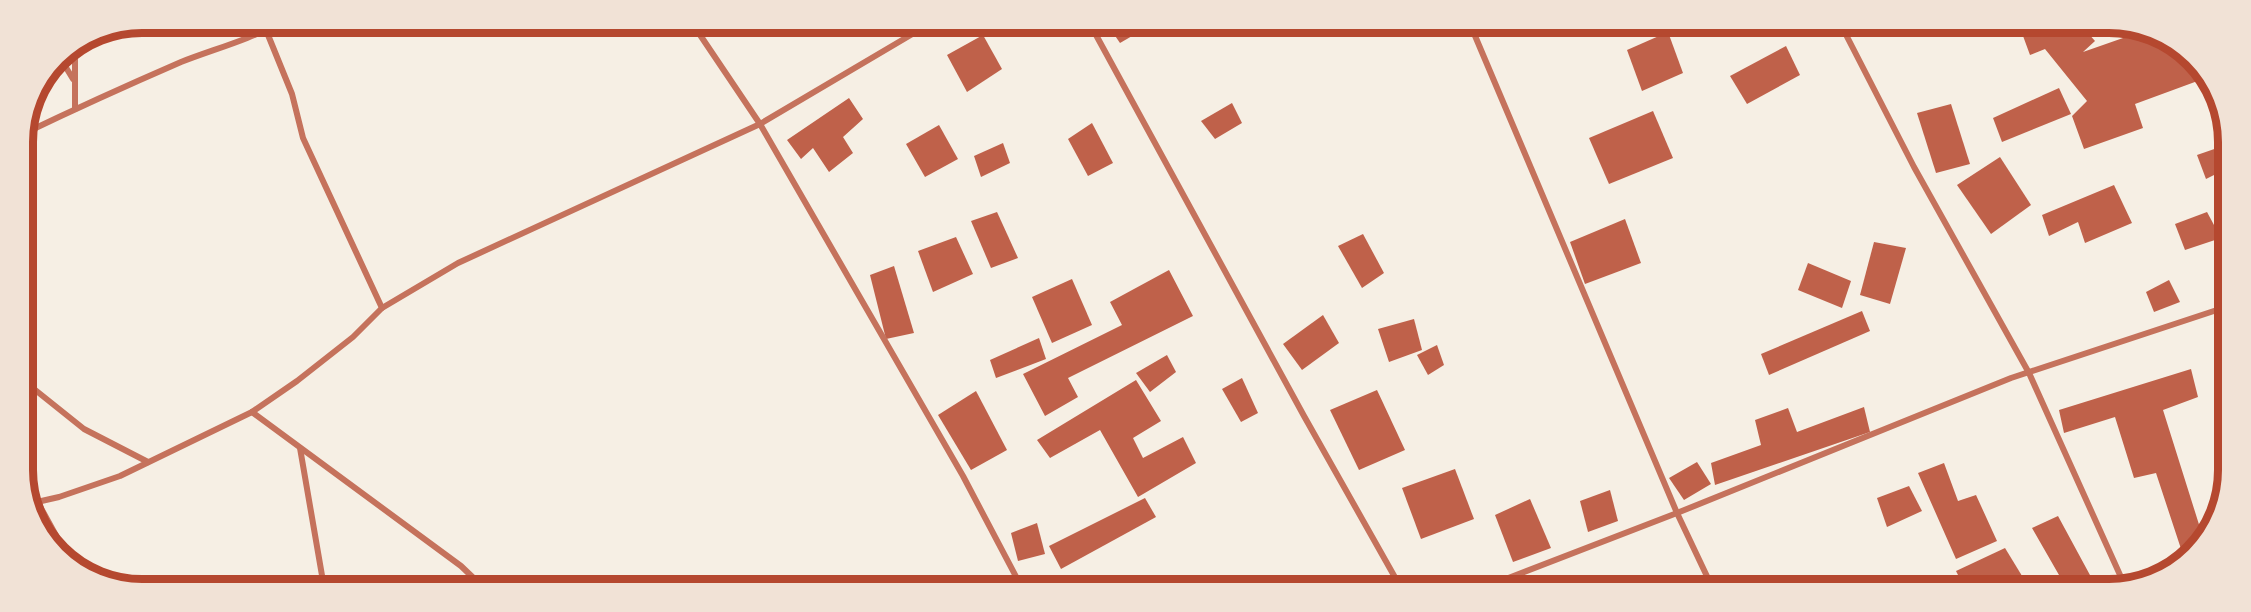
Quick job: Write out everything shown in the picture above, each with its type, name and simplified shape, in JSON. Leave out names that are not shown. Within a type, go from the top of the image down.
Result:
[{"type":"street","points":[[34,129],[183,61],[258,33]]},
{"type":"street","points":[[267,33],[292,94],[303,138],[382,308]]},
{"type":"street","points":[[699,33],[760,124],[963,476],[1017,579]]},
{"type":"street","points":[[38,502],[120,477],[252,412],[297,381],[353,337],[382,308],[458,263],[760,124],[914,33]]},
{"type":"street","points":[[1094,33],[1396,579]]},
{"type":"street","points":[[1474,33],[1677,513],[1708,579]]},
{"type":"street","points":[[1845,33],[1914,167],[2029,372],[2122,578]]},
{"type":"street","points":[[75,56],[75,109]]},
{"type":"street","points":[[65,65],[74,80]]},
{"type":"street","points":[[1506,579],[2029,372],[2218,311]]},
{"type":"street","points":[[33,388],[84,429],[148,462]]},
{"type":"street","points":[[252,412],[461,566],[475,579]]},
{"type":"street","points":[[300,447],[323,579]]},
{"type":"street","points":[[40,507],[56,536]]},
{"type":"building","points":[[1113,33],[1137,33],[1120,43]]},
{"type":"building","points":[[1668,33],[1683,73],[1642,91],[1627,50]]},
{"type":"building","points":[[2022,33],[2088,33],[2095,41],[2083,52],[2131,35],[2151,41],[2175,56],[2199,81],[2135,104],[2143,128],[2084,149],[2072,116],[2087,101],[2045,49],[2030,55]]},
{"type":"building","points":[[983,35],[1002,69],[967,92],[947,55]]},
{"type":"building","points":[[1786,46],[1800,75],[1747,104],[1730,76]]},
{"type":"building","points":[[2059,88],[2071,114],[2002,142],[1993,118]]},
{"type":"building","points":[[849,98],[863,119],[843,137],[853,153],[829,172],[813,148],[801,159],[787,140]]},
{"type":"building","points":[[1232,103],[1242,123],[1215,139],[1201,121]]},
{"type":"building","points":[[1951,104],[1970,164],[1936,173],[1917,113]]},
{"type":"building","points":[[1653,111],[1673,158],[1609,184],[1589,138]]},
{"type":"building","points":[[1092,123],[1113,163],[1088,176],[1068,139]]},
{"type":"building","points":[[939,125],[958,159],[925,177],[906,144]]},
{"type":"building","points":[[1003,143],[1010,163],[981,177],[974,156]]},
{"type":"building","points":[[2218,148],[2218,173],[2206,179],[2197,155]]},
{"type":"building","points":[[2000,157],[2031,205],[1991,234],[1957,185]]},
{"type":"building","points":[[2114,185],[2132,223],[2085,243],[2078,222],[2049,236],[2042,215]]},
{"type":"building","points":[[997,212],[1018,258],[991,268],[971,221]]},
{"type":"building","points":[[2207,212],[2218,232],[2218,239],[2185,250],[2175,224]]},
{"type":"building","points":[[1625,219],[1641,263],[1585,284],[1570,242]]},
{"type":"building","points":[[1363,234],[1384,273],[1362,288],[1338,246]]},
{"type":"building","points":[[956,237],[973,274],[933,292],[918,251]]},
{"type":"building","points":[[1874,242],[1906,248],[1890,304],[1860,295]]},
{"type":"building","points":[[1808,263],[1851,281],[1842,308],[1798,290]]},
{"type":"building","points":[[894,266],[914,333],[886,339],[870,275]]},
{"type":"building","points":[[1169,270],[1193,316],[1068,378],[1078,397],[1045,416],[1023,374],[1122,325],[1110,302]]},
{"type":"building","points":[[1072,279],[1092,325],[1052,343],[1032,297]]},
{"type":"building","points":[[2169,280],[2180,302],[2154,312],[2146,292]]},
{"type":"building","points":[[1862,311],[1870,331],[1769,375],[1761,354]]},
{"type":"building","points":[[1323,315],[1339,343],[1302,370],[1283,344]]},
{"type":"building","points":[[1414,319],[1422,350],[1389,362],[1378,329]]},
{"type":"building","points":[[1039,338],[1046,359],[996,378],[990,360]]},
{"type":"building","points":[[1437,345],[1444,365],[1428,375],[1417,355]]},
{"type":"building","points":[[1167,355],[1176,372],[1150,392],[1136,373]]},
{"type":"building","points":[[2191,369],[2198,397],[2163,410],[2200,528],[2182,551],[2156,473],[2134,478],[2115,417],[2064,433],[2059,410]]},
{"type":"building","points":[[1242,378],[1258,413],[1241,422],[1222,389]]},
{"type":"building","points":[[1136,380],[1161,421],[1133,438],[1143,458],[1183,437],[1196,463],[1138,497],[1100,430],[1050,458],[1037,440]]},
{"type":"building","points":[[1377,390],[1405,450],[1359,470],[1330,410]]},
{"type":"building","points":[[976,391],[1007,450],[971,470],[938,415]]},
{"type":"building","points":[[1864,407],[1870,432],[1715,485],[1711,463],[1761,445],[1755,420],[1788,408],[1797,432]]},
{"type":"building","points":[[1697,462],[1711,484],[1684,500],[1669,478]]},
{"type":"building","points":[[1944,463],[1958,501],[1976,495],[1997,541],[1956,559],[1918,473]]},
{"type":"building","points":[[1455,469],[1474,519],[1421,539],[1402,488]]},
{"type":"building","points":[[1909,486],[1922,511],[1887,527],[1877,498]]},
{"type":"building","points":[[1610,490],[1618,521],[1588,532],[1580,501]]},
{"type":"building","points":[[1145,498],[1156,517],[1061,569],[1049,546]]},
{"type":"building","points":[[1530,499],[1551,548],[1513,562],[1495,515]]},
{"type":"building","points":[[2058,516],[2092,579],[2053,579],[2059,575],[2032,528]]},
{"type":"building","points":[[1037,523],[1045,554],[1018,561],[1011,533]]},
{"type":"building","points":[[2005,548],[2024,579],[1960,579],[1956,571]]}]
